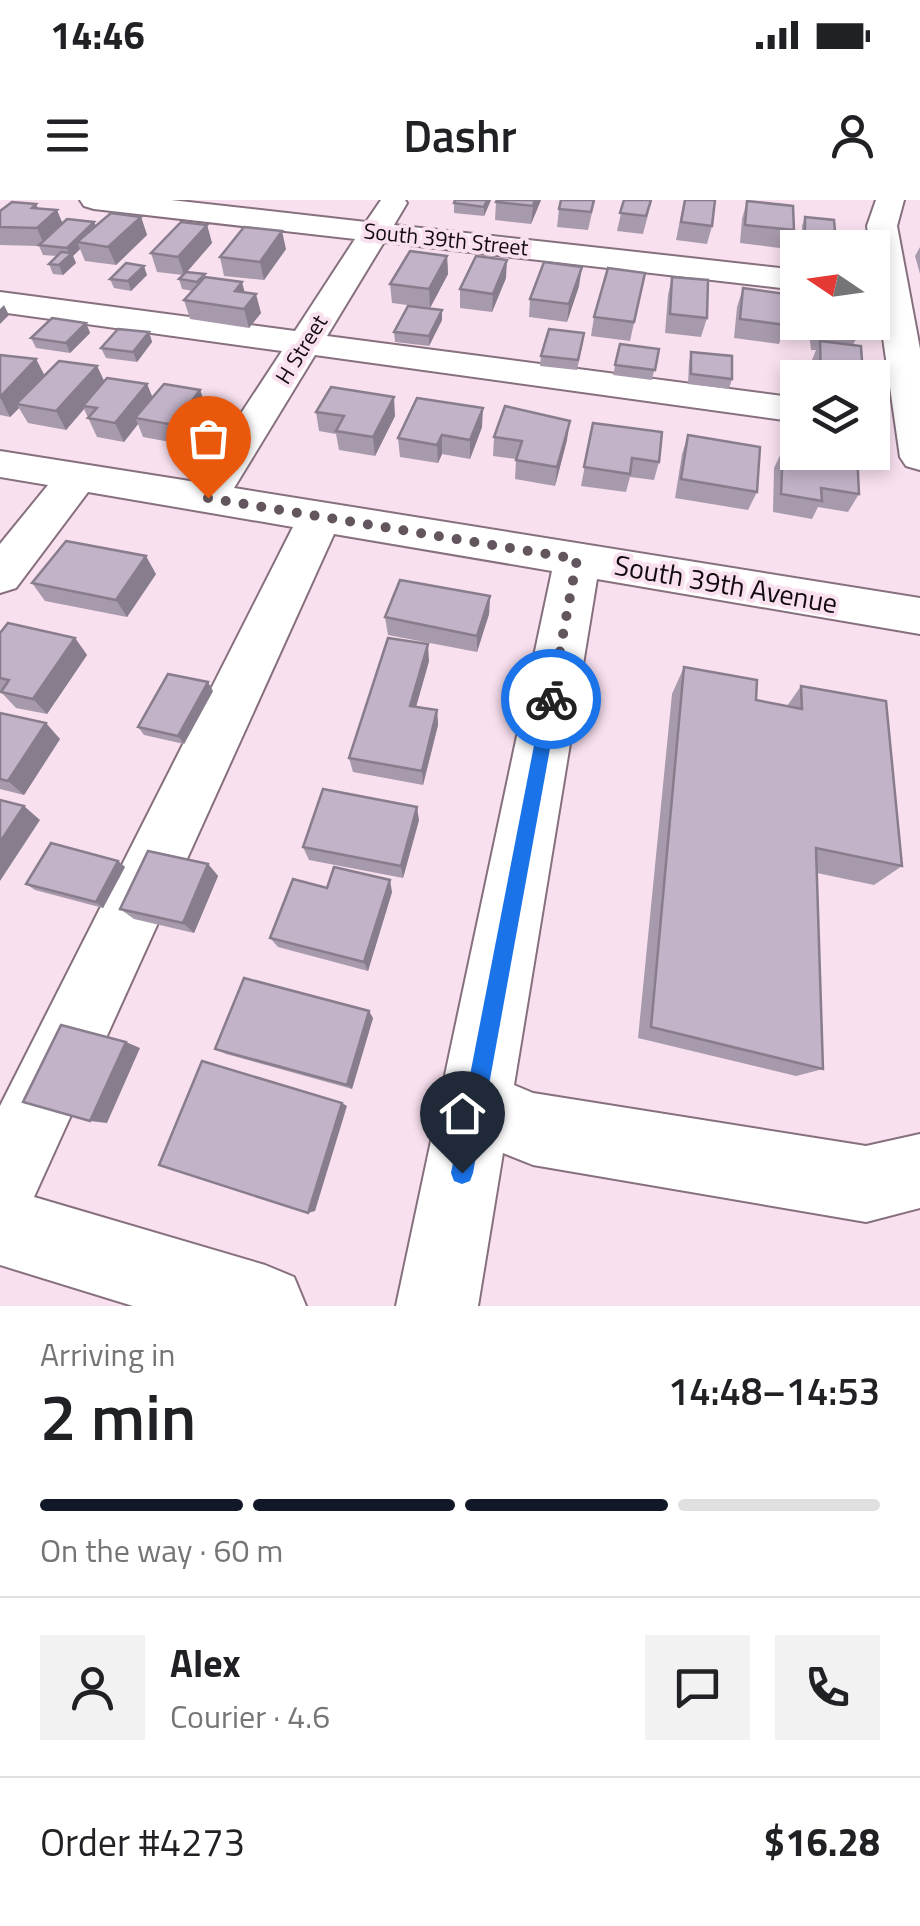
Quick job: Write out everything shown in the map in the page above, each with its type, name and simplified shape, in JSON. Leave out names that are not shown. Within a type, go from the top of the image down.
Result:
[{"type":"street","name":"South 39th Street","points":[[94,200],[780,278]]},
{"type":"street","name":"H Street","points":[[208,498],[395,200]]},
{"type":"street","points":[[890,200],[882,226],[917,441]]},
{"type":"street","points":[[0,302],[780,408]]},
{"type":"street","points":[[890,428],[917,441]]},
{"type":"street","name":"South 39th Avenue","points":[[0,464],[920,616]]},
{"type":"street","points":[[0,576],[77,477]]},
{"type":"street","points":[[0,1186],[320,516]]},
{"type":"street","points":[[437,1306],[577,559]]},
{"type":"street","points":[[474,1106],[532,1129],[866,1184],[920,1171]]},
{"type":"street","points":[[0,1226],[266,1306]]},
{"type":"building","points":[[487,200],[484,207],[454,203]]},
{"type":"building","points":[[497,200],[535,200],[533,206]]},
{"type":"building","points":[[561,200],[594,200],[591,212],[559,209]]},
{"type":"building","points":[[624,200],[651,200],[646,216],[620,213]]},
{"type":"building","points":[[685,200],[715,200],[712,226],[681,222]]},
{"type":"building","points":[[747,201],[793,206],[794,230],[745,225]]},
{"type":"building","points":[[12,202],[57,210],[37,228],[0,227],[0,211]]},
{"type":"building","points":[[111,213],[141,217],[108,247],[77,242]]},
{"type":"building","points":[[805,217],[834,220],[835,230],[805,230]]},
{"type":"building","points":[[67,219],[94,222],[67,248],[39,245]]},
{"type":"building","points":[[181,222],[207,225],[178,257],[151,253]]},
{"type":"building","points":[[244,227],[282,231],[260,262],[220,257]]},
{"type":"building","points":[[410,251],[447,256],[429,289],[390,284]]},
{"type":"building","points":[[61,252],[72,253],[59,265],[49,264]]},
{"type":"building","points":[[476,256],[507,260],[493,294],[460,289]]},
{"type":"building","points":[[544,262],[582,267],[569,304],[530,299]]},
{"type":"building","points":[[126,263],[144,266],[128,281],[110,279]]},
{"type":"building","points":[[608,268],[645,273],[634,322],[594,317]]},
{"type":"building","points":[[186,272],[205,274],[197,282],[179,279]]},
{"type":"building","points":[[205,277],[242,282],[235,291],[256,294],[244,309],[184,300]]},
{"type":"building","points":[[672,277],[708,280],[707,318],[670,314]]},
{"type":"building","points":[[743,288],[780,293],[780,324],[740,319]]},
{"type":"building","points":[[408,306],[442,310],[429,336],[394,332]]},
{"type":"building","points":[[52,318],[86,323],[66,343],[31,338]]},
{"type":"building","points":[[118,329],[149,332],[133,352],[101,348]]},
{"type":"building","points":[[549,329],[584,333],[578,360],[541,356]]},
{"type":"building","points":[[820,341],[861,346],[862,360],[821,360]]},
{"type":"building","points":[[620,344],[659,349],[655,370],[615,365]]},
{"type":"building","points":[[691,352],[732,356],[732,379],[691,374]]},
{"type":"building","points":[[0,355],[36,359],[0,397]]},
{"type":"building","points":[[59,361],[97,366],[56,411],[16,404]]},
{"type":"building","points":[[107,378],[147,384],[115,423],[88,418],[97,408],[83,406]]},
{"type":"building","points":[[164,384],[200,390],[174,425],[135,418]]},
{"type":"building","points":[[331,387],[394,397],[373,437],[336,431],[344,416],[316,412]]},
{"type":"building","points":[[417,398],[483,408],[470,440],[442,435],[437,445],[398,438]]},
{"type":"building","points":[[505,406],[570,421],[557,467],[516,460],[522,441],[494,437]]},
{"type":"building","points":[[593,423],[662,432],[659,462],[632,458],[630,474],[584,467]]},
{"type":"building","points":[[688,435],[760,447],[757,492],[681,479]]},
{"type":"building","points":[[782,470],[858,470],[859,494],[821,488],[822,501],[781,494]]},
{"type":"building","points":[[66,541],[146,556],[116,600],[32,583]]},
{"type":"building","points":[[400,580],[490,596],[477,636],[385,617]]},
{"type":"building","points":[[8,623],[75,638],[33,699],[1,692],[9,680],[0,678],[0,633]]},
{"type":"building","points":[[388,638],[428,644],[410,706],[437,710],[422,771],[349,758]]},
{"type":"building","points":[[684,667],[757,680],[756,700],[802,709],[801,686],[886,701],[902,866],[816,848],[823,1069],[651,1027]]},
{"type":"building","points":[[168,674],[208,682],[178,736],[138,727]]},
{"type":"building","points":[[0,713],[46,723],[8,781],[0,779]]},
{"type":"building","points":[[323,789],[417,807],[401,866],[303,847]]},
{"type":"building","points":[[0,800],[24,806],[0,842]]},
{"type":"building","points":[[51,843],[118,861],[96,902],[26,884]]},
{"type":"building","points":[[148,851],[208,864],[183,923],[120,909]]},
{"type":"building","points":[[334,867],[390,880],[364,962],[270,938],[293,879],[327,888]]},
{"type":"building","points":[[244,978],[369,1011],[347,1085],[215,1049]]},
{"type":"building","points":[[61,1025],[126,1042],[90,1121],[23,1102]]},
{"type":"building","points":[[202,1061],[342,1103],[308,1213],[159,1165]]},
{"type":"way so far","points":[[208,498],[577,559],[551,699]]},
{"type":"route","points":[[462,1173],[551,699]]}]
